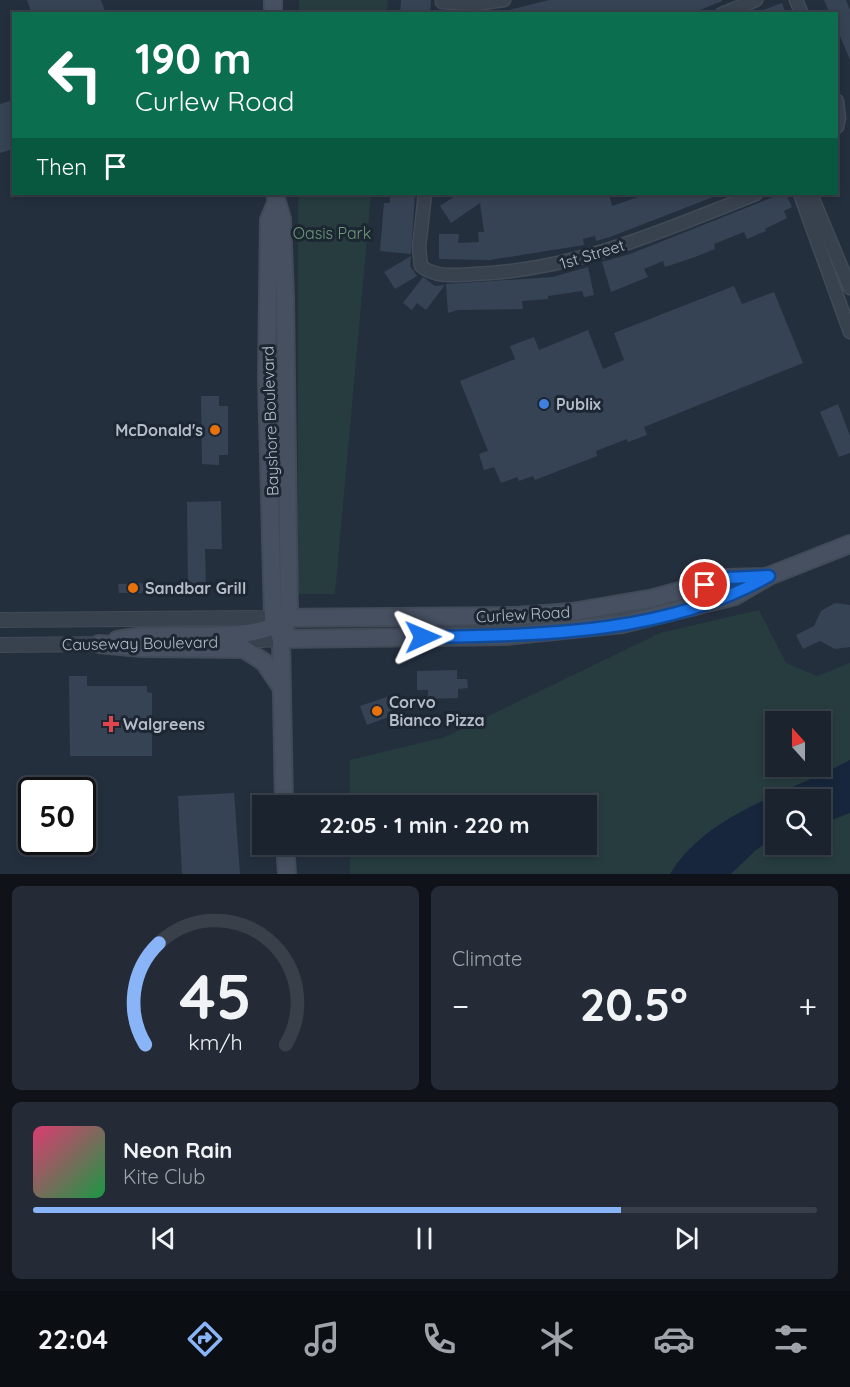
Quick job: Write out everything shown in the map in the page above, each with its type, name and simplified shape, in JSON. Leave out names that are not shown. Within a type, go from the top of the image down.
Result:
[{"type":"main road","name":"Bayshore Boulevard","points":[[276,198],[282,219],[285,298],[280,625],[284,795]]},
{"type":"main road","name":"Curlew Road","points":[[280,625],[506,636],[591,628],[690,609],[735,596],[769,576],[850,544]]},
{"type":"main road","name":"Curlew Road","points":[[280,625],[572,612],[654,598],[728,578],[769,576]]},
{"type":"main road","points":[[99,644],[141,635],[243,634],[280,625]]},
{"type":"main road","points":[[99,644],[142,648],[244,649],[264,662],[281,688]]},
{"type":"main road","points":[[286,855],[287,874]]},
{"type":"street","points":[[442,5],[504,0]]},
{"type":"street","points":[[727,12],[756,0]]},
{"type":"street","name":"1st Street","points":[[425,195],[419,247],[422,266],[431,274],[454,275],[542,268],[594,255],[753,195]]},
{"type":"street","points":[[800,195],[850,332]]},
{"type":"street","points":[[811,195],[850,288]]},
{"type":"street","name":"Causeway Boulevard","points":[[0,620],[280,625]]},
{"type":"street","name":"Causeway Boulevard","points":[[0,645],[99,644]]},
{"type":"green space","points":[[299,0],[388,0],[387,12],[299,12]]},
{"type":"green space","name":"Oasis Park","points":[[298,195],[371,195],[335,594],[298,594]]},
{"type":"green space","points":[[759,610],[786,663],[817,676],[850,663],[850,874],[350,874],[350,855],[597,855],[597,795],[350,795],[350,760],[445,737],[660,633]]},
{"type":"water","points":[[850,760],[850,813],[831,820],[831,789],[790,789],[816,777],[831,777],[831,770]]},
{"type":"water","points":[[765,800],[765,844],[731,874],[670,874],[686,853],[706,835],[728,819]]},
{"type":"building","points":[[27,0],[101,0],[105,12],[31,12]]},
{"type":"building","points":[[401,0],[431,0],[430,12],[400,12]]},
{"type":"building","points":[[549,0],[722,0],[695,12],[509,12],[509,10]]},
{"type":"building","points":[[824,0],[846,0],[850,10],[850,60],[838,31],[838,12],[829,12]]},
{"type":"building","points":[[782,3],[785,12],[758,12]]},
{"type":"building","points":[[12,101],[12,150],[0,153],[0,104]]},
{"type":"building","points":[[390,195],[415,195],[411,254],[380,251],[384,203],[390,203]]},
{"type":"building","points":[[456,195],[609,195],[612,206],[640,195],[718,195],[610,237],[596,241],[595,236],[583,239],[584,245],[490,260],[439,259],[439,234],[459,234],[458,243],[479,242],[478,232],[484,232],[480,203],[451,223],[440,206]]},
{"type":"building","points":[[778,195],[786,195],[792,207],[784,211],[787,218],[765,229],[766,231],[747,239],[744,232],[714,244],[715,249],[665,267],[663,261],[644,269],[648,277],[611,292],[602,262],[630,254]]},
{"type":"building","points":[[411,256],[410,266],[417,276],[395,289],[384,272]]},
{"type":"building","points":[[588,267],[594,295],[584,297],[582,291],[548,296],[548,299],[522,301],[523,309],[458,310],[448,313],[446,284],[553,277]]},
{"type":"building","points":[[423,277],[435,286],[445,285],[426,310],[417,303],[412,310],[403,303]]},
{"type":"building","points":[[734,286],[742,304],[774,292],[803,363],[644,427],[647,435],[628,442],[627,439],[596,451],[597,456],[535,480],[533,476],[519,481],[517,477],[501,483],[494,467],[484,470],[479,454],[488,451],[460,381],[515,359],[510,346],[534,337],[539,350],[588,330],[603,369],[624,360],[614,333]]},
{"type":"building","name":"McDonald's","points":[[201,396],[219,396],[219,406],[228,406],[228,455],[219,455],[219,465],[202,464]]},
{"type":"building","points":[[838,404],[850,436],[850,453],[839,457],[820,412]]},
{"type":"building","points":[[221,501],[222,549],[205,549],[206,588],[188,588],[187,502]]},
{"type":"building","name":"Sandbar Grill","points":[[147,583],[147,593],[119,593],[118,584]]},
{"type":"building","points":[[835,603],[850,605],[850,647],[835,649],[820,641],[803,649],[796,635],[814,626],[821,611]]},
{"type":"building","points":[[457,670],[457,679],[467,679],[468,688],[458,689],[458,698],[428,699],[428,690],[417,690],[417,671]]},
{"type":"building","name":"Walgreens","points":[[69,676],[87,676],[87,686],[147,686],[147,692],[152,693],[152,756],[70,756]]},
{"type":"building","name":"Corvo Bianco Pizza","points":[[387,697],[394,715],[367,725],[360,706]]},
{"type":"building","points":[[234,793],[240,874],[182,874],[178,796]]},
{"type":"place","name":"Publix","points":[[544,404]]},
{"type":"place","name":"McDonald's","points":[[215,430]]},
{"type":"place","name":"Sandbar Grill","points":[[133,588]]},
{"type":"place","name":"Corvo Bianco Pizza","points":[[377,711]]},
{"type":"place","name":"Walgreens","points":[[111,724]]},
{"type":"route","points":[[423,637],[506,636],[622,624],[735,596],[769,576],[728,578],[705,585]]}]
